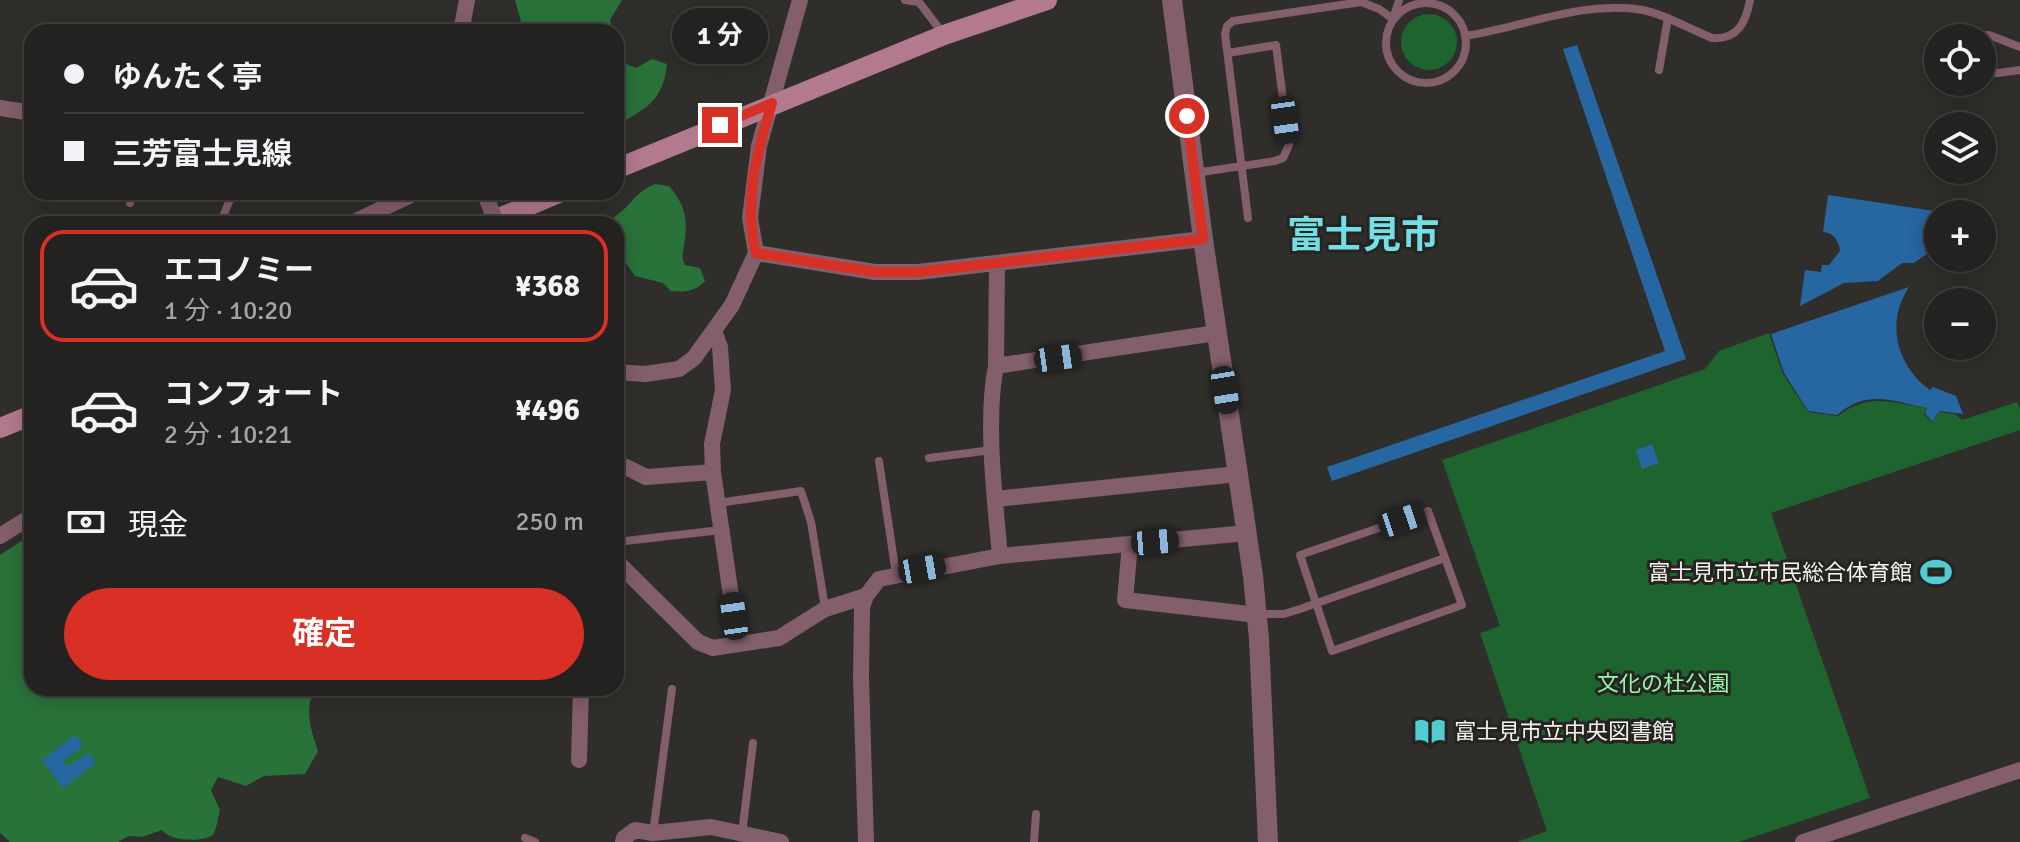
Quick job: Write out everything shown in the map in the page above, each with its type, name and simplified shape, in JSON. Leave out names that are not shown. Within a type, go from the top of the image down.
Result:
[{"type":"main road","points":[[624,166],[944,35],[1047,0]]},
{"type":"main road","points":[[504,216],[542,200]]},
{"type":"main road","points":[[0,428],[24,418]]},
{"type":"street","points":[[462,24],[467,0]]},
{"type":"street","points":[[624,373],[645,374],[679,369],[694,358],[732,305],[756,253],[750,218],[759,146],[800,0]]},
{"type":"street","points":[[1172,0],[1216,333],[1258,615],[1268,842]]},
{"type":"street","points":[[0,108],[24,112]]},
{"type":"street","points":[[367,216],[400,200]]},
{"type":"street","points":[[756,253],[875,272],[918,272],[1203,239]]},
{"type":"street","points":[[997,263],[993,450],[1000,556]]},
{"type":"street","points":[[714,331],[720,347],[723,390],[712,444],[713,472],[738,644]]},
{"type":"street","points":[[996,366],[1216,333]]},
{"type":"street","points":[[624,466],[646,477],[713,472]]},
{"type":"street","points":[[995,499],[1238,474]]},
{"type":"street","points":[[0,536],[24,521]]},
{"type":"street","points":[[866,842],[862,607],[879,579],[1000,556],[1247,533]]},
{"type":"street","points":[[1130,544],[1125,600],[1258,615]]},
{"type":"street","points":[[624,570],[698,642],[713,648],[779,638],[825,609],[866,596]]},
{"type":"street","points":[[624,583],[635,582]]},
{"type":"street","points":[[579,760],[581,696]]},
{"type":"street","points":[[1803,842],[1854,834],[2020,770]]},
{"type":"street","points":[[623,842],[635,830],[653,833],[711,827],[781,842]]},
{"type":"lane","points":[[905,0],[919,2],[944,35]]},
{"type":"lane","points":[[1393,19],[1409,6],[1436,2],[1457,17],[1465,36],[1461,62],[1453,72],[1429,83],[1404,77],[1388,57],[1386,44],[1387,31],[1399,0]]},
{"type":"lane","points":[[1465,36],[1590,8],[1616,6],[1646,11],[1721,38],[1739,30],[1747,17],[1750,0]]},
{"type":"lane","points":[[1248,218],[1225,34],[1227,26],[1233,21],[1361,2],[1393,19]]},
{"type":"lane","points":[[1659,70],[1668,18]]},
{"type":"lane","points":[[1996,38],[2020,47]]},
{"type":"lane","points":[[1194,174],[1283,158],[1289,145],[1276,45],[1228,53]]},
{"type":"lane","points":[[1996,73],[2020,70]]},
{"type":"lane","points":[[929,458],[993,450]]},
{"type":"lane","points":[[879,461],[896,574]]},
{"type":"lane","points":[[718,503],[801,491],[811,522],[825,609]]},
{"type":"lane","points":[[1428,511],[1445,558],[1462,605],[1332,651],[1300,555],[1428,511]]},
{"type":"lane","points":[[624,541],[721,530]]},
{"type":"lane","points":[[1258,615],[1284,614],[1445,558]]},
{"type":"lane","points":[[653,833],[672,689]]},
{"type":"lane","points":[[742,835],[753,743]]},
{"type":"lane","points":[[1034,842],[1036,814]]},
{"type":"lane","points":[[525,838],[535,842]]},
{"type":"green space","points":[[515,0],[622,0],[610,20],[611,24],[522,24]]},
{"type":"green space","points":[[1429,14],[1449,22],[1457,42],[1449,62],[1429,70],[1409,62],[1401,42],[1409,22]]},
{"type":"green space","points":[[652,59],[667,64],[662,87],[644,108],[624,121],[624,63],[636,68]]},
{"type":"green space","points":[[655,184],[669,186],[679,200],[686,228],[683,260],[685,265],[700,268],[705,281],[701,285],[685,291],[671,291],[663,283],[635,276],[625,262],[624,216],[615,216],[642,191]]},
{"type":"green space","name":"文化の杜公園","points":[[1769,333],[1783,374],[1808,412],[1838,416],[1860,404],[1881,401],[1927,408],[1924,415],[1931,421],[1940,412],[1955,414],[1962,420],[2017,402],[2020,409],[2020,430],[1771,513],[1870,798],[1739,842],[1517,842],[1547,831],[1480,633],[1500,626],[1442,460],[1705,369],[1719,351]]},
{"type":"green space","points":[[24,539],[24,696],[312,696],[309,711],[318,751],[305,774],[264,776],[246,786],[218,777],[211,790],[220,810],[216,826],[213,835],[202,839],[179,839],[162,830],[142,837],[129,836],[118,842],[10,842],[0,833],[0,555]]},
{"type":"water","points":[[1577,45],[1686,359],[1332,481],[1327,467],[1665,351],[1563,49]]},
{"type":"water","points":[[1828,195],[1924,209],[1924,256],[1914,263],[1902,263],[1878,281],[1844,283],[1800,306],[1805,270],[1821,272],[1822,265],[1829,265],[1840,251],[1835,238],[1823,232]]},
{"type":"water","points":[[1909,287],[1902,301],[1896,329],[1903,356],[1909,369],[1930,390],[1933,387],[1956,396],[1963,414],[1940,411],[1932,421],[1925,414],[1927,408],[1880,399],[1859,402],[1837,415],[1808,411],[1784,373],[1771,334]]},
{"type":"water","points":[[1652,444],[1659,463],[1642,469],[1636,450]]},
{"type":"water","points":[[75,735],[83,746],[63,761],[67,767],[88,753],[96,763],[63,788],[42,760]]},
{"type":"place","name":"富士見市立市民総合体育館","points":[[1936,572]]},
{"type":"place","name":"富士見市立中央図書館","points":[[1430,731]]},
{"type":"district","name":"富士見市","points":[[1363,235]]},
{"type":"route","points":[[720,125],[772,103],[759,146],[752,187],[750,218],[756,253],[875,272],[918,272],[1203,239],[1187,116]]}]
